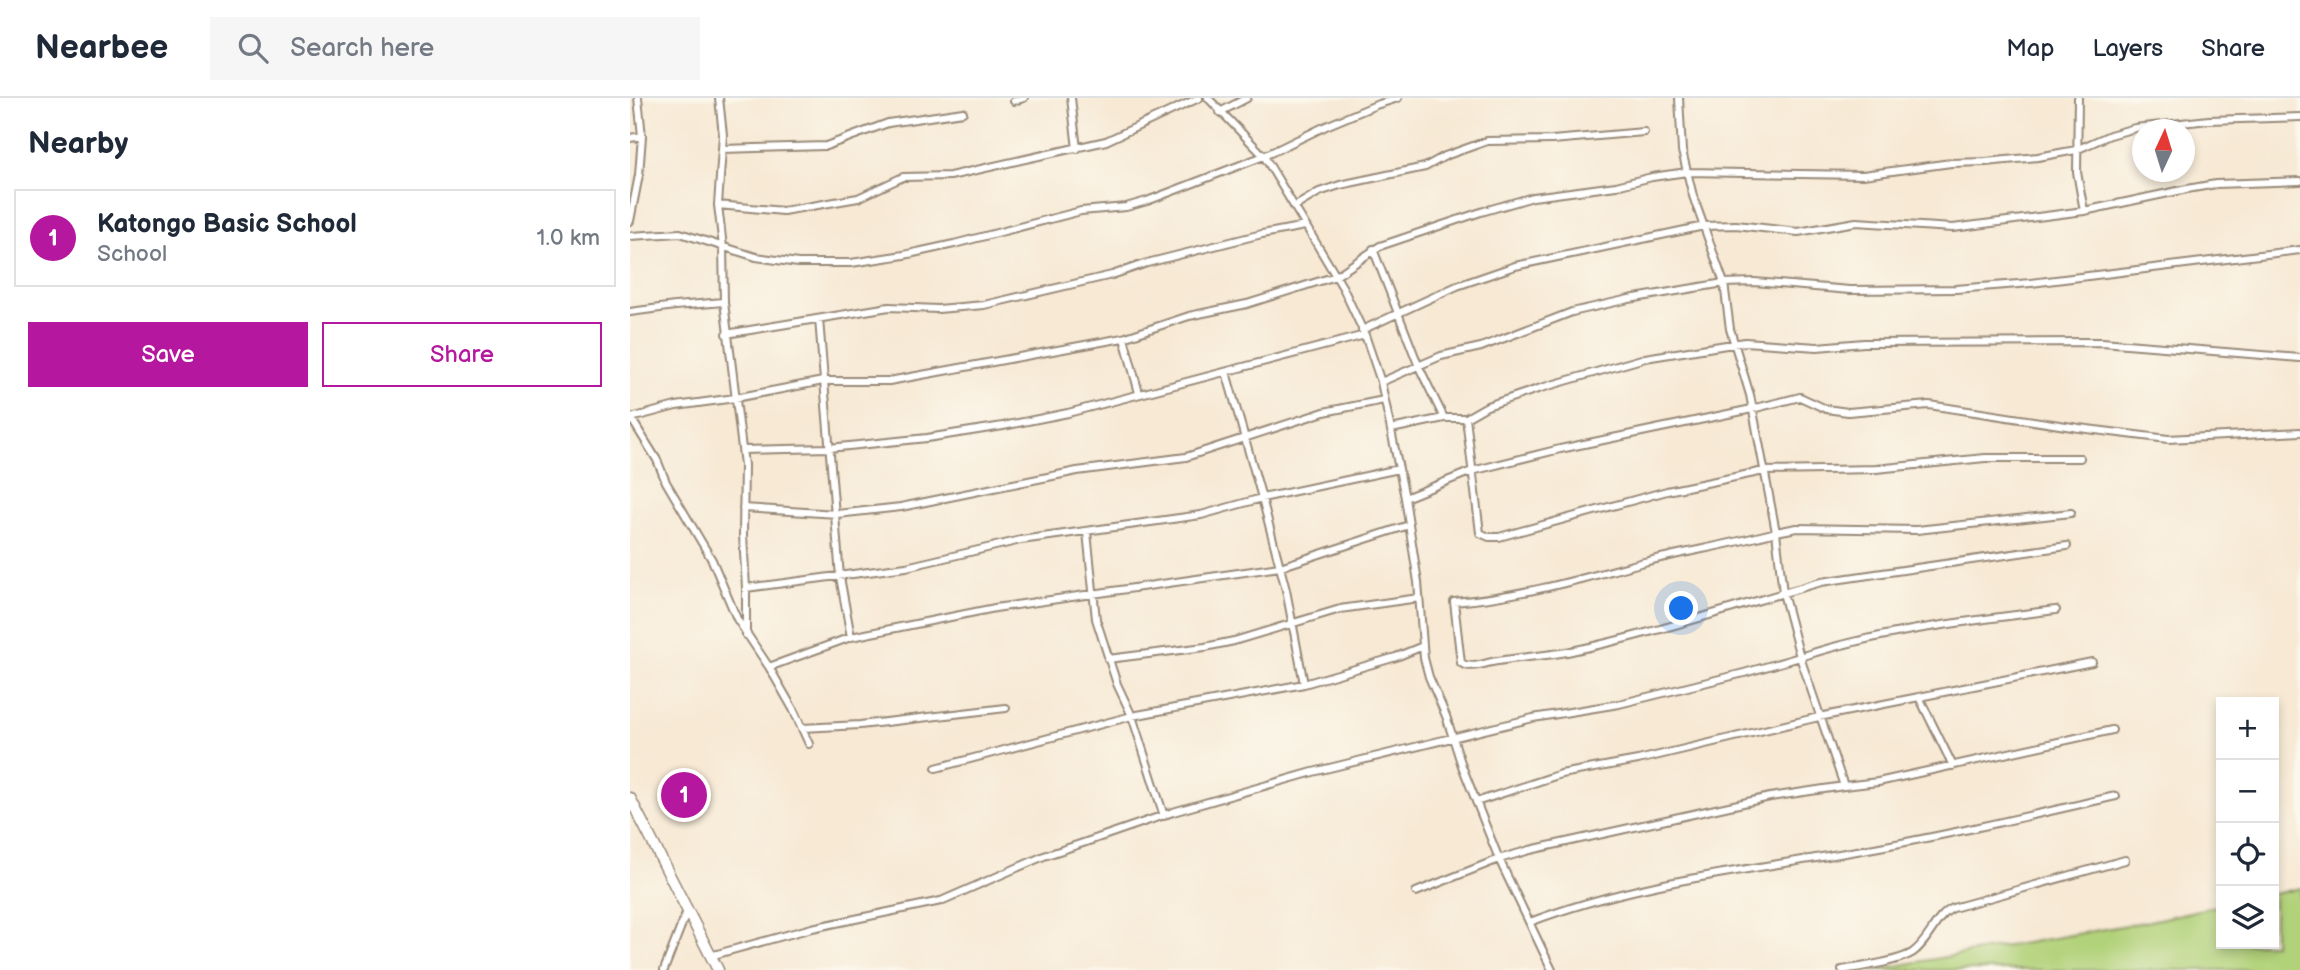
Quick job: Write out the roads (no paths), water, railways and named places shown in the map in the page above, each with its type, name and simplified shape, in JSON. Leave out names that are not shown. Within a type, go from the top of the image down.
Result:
[{"type":"main road","points":[[630,799],[718,970]]},
{"type":"street","points":[[630,221],[639,176],[642,136],[638,98]]},
{"type":"street","points":[[719,98],[722,149],[718,205],[723,247],[726,334],[743,450],[746,635]]},
{"type":"street","points":[[1014,101],[1024,98]]},
{"type":"street","points":[[1071,98],[1077,149]]},
{"type":"street","points":[[718,205],[783,211],[858,198],[903,177],[950,176],[1077,149],[1129,132],[1199,98]]},
{"type":"street","points":[[1208,98],[1264,156],[1336,276],[1363,333],[1381,382],[1405,498],[1429,677],[1499,859],[1552,970]]},
{"type":"street","points":[[1220,111],[1247,98]]},
{"type":"street","points":[[630,236],[680,233],[756,257],[798,263],[851,263],[904,255],[1081,211],[1126,207],[1264,156],[1326,126],[1398,98]]},
{"type":"street","points":[[1679,98],[1682,151],[1692,196],[1724,282],[1734,344],[1752,409],[1776,532],[1783,593],[1800,657],[1843,786]]},
{"type":"street","points":[[2078,98],[2077,172],[2084,211]]},
{"type":"street","points":[[722,149],[826,146],[888,123],[963,112]]},
{"type":"street","points":[[809,744],[769,667],[746,635],[712,560],[631,417],[676,406],[823,382],[889,381],[1124,338],[1189,316],[1247,304],[1336,276],[1373,249],[1532,197],[1616,186],[1687,172],[1863,175],[1951,163],[2038,157],[2076,150],[2110,135],[2135,128],[2209,120],[2300,117]]},
{"type":"street","points":[[1294,207],[1319,192],[1425,167],[1445,156],[1487,141],[1552,141],[1644,132]]},
{"type":"street","points":[[630,138],[642,136]]},
{"type":"street","points":[[743,450],[829,448],[927,438],[1068,412],[1226,372],[1363,333],[1457,286],[1515,266],[1704,226],[1736,225],[1798,232],[1856,222],[1953,228],[2084,211],[2216,184],[2300,181]]},
{"type":"street","points":[[726,334],[889,307],[938,309],[984,305],[1112,275],[1147,263],[1262,233],[1305,226]]},
{"type":"street","points":[[1373,249],[1419,366],[1444,418]]},
{"type":"street","points":[[1381,382],[1441,356],[1481,346],[1572,312],[1724,282],[1850,290],[1956,289],[2031,283],[2300,250]]},
{"type":"street","points":[[630,312],[724,302]]},
{"type":"street","points":[[819,319],[837,514],[840,577],[850,637]]},
{"type":"street","points":[[1124,338],[1139,393]]},
{"type":"street","points":[[1391,429],[1444,418],[1466,418],[1487,406],[1589,373],[1671,352],[1756,342],[1817,347],[1864,343],[2102,342],[2300,358]]},
{"type":"street","points":[[1226,372],[1280,567],[1304,684]]},
{"type":"street","points":[[1405,498],[1472,471],[1560,449],[1802,397],[1826,409],[1847,412],[1929,405],[2079,429],[2168,439],[2300,432]]},
{"type":"street","points":[[743,508],[837,514],[940,500],[1077,471],[1186,457],[1324,412],[1384,400]]},
{"type":"street","points":[[1466,418],[1480,533],[1489,537],[1499,537],[1667,491],[1764,471],[1876,470],[1985,458],[2080,458]]},
{"type":"street","points":[[746,588],[918,565],[1021,540],[1087,533],[1201,515],[1262,498],[1399,469]]},
{"type":"street","points":[[2067,546],[1821,582],[1571,651],[1471,666],[1461,663],[1454,602],[1483,600],[1567,583],[1797,528],[1917,530],[2071,513]]},
{"type":"street","points":[[769,667],[850,637],[995,608],[1280,567],[1409,525]]},
{"type":"street","points":[[1087,533],[1096,619],[1108,659],[1132,716],[1164,816]]},
{"type":"street","points":[[1108,659],[1205,647],[1340,609],[1419,598]]},
{"type":"street","points":[[710,956],[812,928],[942,901],[1044,856],[1164,816],[1313,772],[1532,718],[1619,704],[1744,673],[1845,643],[1908,630],[2056,610]]},
{"type":"street","points":[[936,768],[1132,716],[1304,684],[1396,657],[1423,646]]},
{"type":"street","points":[[1476,802],[1561,774],[1638,760],[1819,717],[2092,662]]},
{"type":"street","points":[[1919,697],[1953,765]]},
{"type":"street","points":[[802,728],[860,725],[1006,708]]},
{"type":"street","points":[[1416,892],[1499,859],[1585,837],[1770,797],[1878,782],[2112,730]]},
{"type":"street","points":[[1531,922],[1581,904],[1636,889],[1726,871],[1926,839],[2116,796]]},
{"type":"street","points":[[1842,970],[1877,964],[1911,953],[1927,938],[1944,914],[1953,908],[2125,860]]},
{"type":"street","points":[[664,970],[687,911]]},
{"type":"place","name":"Katongo Basic School","points":[[684,795]]}]
